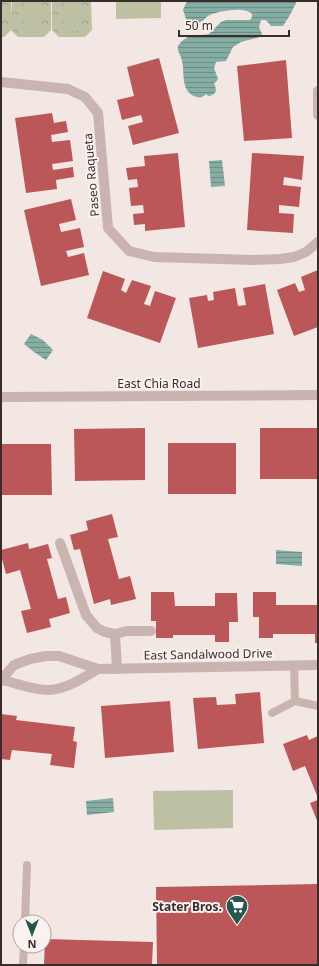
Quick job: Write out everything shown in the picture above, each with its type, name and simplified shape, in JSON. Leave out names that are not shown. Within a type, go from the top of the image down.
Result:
[{"type":"street","name":"Paseo Raqueta","points":[[1,82],[68,89],[85,97],[98,113],[108,228],[129,250],[154,257],[253,260],[280,259],[294,257],[306,252],[318,242]]},
{"type":"street","points":[[318,91],[318,116]]},
{"type":"street","name":"East Chia Road","points":[[1,397],[318,395]]},
{"type":"street","points":[[60,543],[86,615],[98,628],[105,632],[115,634],[127,631],[151,631]]},
{"type":"street","points":[[115,634],[117,669]]},
{"type":"street","name":"East Sandalwood Drive","points":[[98,669],[69,685],[49,690],[24,686],[2,680],[14,666],[30,659],[46,656],[58,656],[98,669],[318,665]]},
{"type":"lane","points":[[294,666],[295,701]]},
{"type":"lane","points":[[272,713],[295,701],[318,706]]},
{"type":"lane","points":[[25,914],[27,865]]},
{"type":"lane","points":[[23,965],[24,954]]},
{"type":"green space","points":[[1,1],[11,1],[11,18],[12,1],[51,1],[51,30],[44,37],[18,37],[11,30],[4,37],[1,37]]},
{"type":"green space","points":[[52,1],[91,1],[92,30],[85,37],[59,37],[52,30]]},
{"type":"green space","points":[[116,1],[161,1],[161,18],[116,19]]},
{"type":"green space","points":[[24,2],[38,2],[38,32],[25,32]]},
{"type":"green space","points":[[64,2],[78,2],[78,31],[65,31]]},
{"type":"green space","points":[[233,790],[233,828],[154,830],[153,791]]},
{"type":"water","points":[[187,1],[297,1],[283,26],[271,26],[266,20],[261,20],[259,27],[262,34],[260,37],[241,42],[233,47],[226,61],[216,62],[214,68],[218,79],[214,83],[216,92],[213,95],[208,96],[206,94],[203,97],[197,97],[188,91],[184,82],[182,61],[178,46],[189,37],[209,34],[221,22],[226,20],[250,20],[252,14],[243,10],[230,10],[212,14],[199,23],[193,23],[186,19],[183,10]]},
{"type":"water","points":[[222,160],[225,186],[211,187],[209,161]]},
{"type":"water","points":[[31,334],[43,340],[53,350],[46,360],[24,344]]},
{"type":"water","points":[[276,550],[302,552],[302,566],[276,564]]},
{"type":"water","points":[[113,798],[114,812],[87,815],[86,801]]},
{"type":"building","points":[[159,58],[179,133],[133,145],[128,126],[143,122],[141,115],[122,120],[117,100],[134,96],[127,67]]},
{"type":"building","points":[[286,60],[292,138],[244,141],[237,66]]},
{"type":"building","points":[[52,113],[54,123],[66,121],[68,132],[51,135],[52,142],[70,140],[73,161],[52,164],[53,170],[73,167],[74,177],[56,180],[57,189],[26,193],[15,118]]},
{"type":"building","points":[[178,153],[185,227],[145,231],[145,224],[134,225],[133,214],[144,213],[143,205],[131,206],[129,188],[138,187],[137,179],[128,180],[126,168],[145,166],[144,156]]},
{"type":"building","points":[[252,153],[304,156],[302,180],[284,177],[283,185],[301,187],[299,207],[279,205],[279,213],[294,214],[293,233],[247,230]]},
{"type":"building","points":[[71,199],[76,220],[59,224],[61,232],[80,228],[84,247],[66,251],[68,257],[84,253],[89,275],[41,286],[24,210]]},
{"type":"building","points":[[318,270],[318,327],[294,336],[277,290],[295,283],[299,292],[305,290],[301,277]]},
{"type":"building","points":[[103,271],[125,279],[121,290],[126,293],[132,280],[151,286],[144,304],[150,306],[155,291],[176,298],[160,343],[87,318]]},
{"type":"building","points":[[265,284],[274,334],[198,348],[189,298],[207,295],[208,301],[214,300],[213,292],[235,288],[238,306],[246,305],[243,288]]},
{"type":"building","points":[[145,428],[145,480],[75,481],[74,429]]},
{"type":"building","points":[[260,428],[318,428],[318,479],[260,479]]},
{"type":"building","points":[[168,443],[236,443],[236,494],[168,494]]},
{"type":"building","points":[[1,444],[51,444],[52,495],[1,495]]},
{"type":"building","points":[[112,514],[118,537],[108,539],[119,579],[130,576],[136,599],[111,605],[110,599],[94,604],[80,549],[74,550],[70,535],[88,530],[86,521]]},
{"type":"building","points":[[28,543],[29,549],[48,544],[52,558],[47,559],[58,599],[66,597],[70,613],[49,619],[51,627],[27,633],[21,611],[31,609],[20,570],[6,574],[1,550]]},
{"type":"building","points":[[151,592],[174,592],[175,606],[215,606],[215,593],[237,593],[238,622],[229,622],[229,642],[215,642],[215,635],[173,635],[173,638],[156,638],[156,621],[151,621]]},
{"type":"building","points":[[253,592],[276,592],[276,605],[318,605],[318,643],[315,643],[315,634],[273,634],[273,638],[259,638],[259,617],[253,617]]},
{"type":"building","points":[[260,692],[264,743],[198,749],[193,698],[216,697],[217,705],[236,704],[235,694]]},
{"type":"building","points":[[170,701],[174,752],[105,758],[101,706]]},
{"type":"building","points":[[1,714],[17,716],[16,720],[75,727],[73,741],[77,742],[74,768],[50,765],[52,754],[12,750],[10,760],[1,759]]},
{"type":"building","points":[[307,735],[309,740],[318,736],[318,798],[305,766],[293,771],[283,744]]},
{"type":"building","points":[[318,800],[318,823],[310,803]]},
{"type":"building","name":"Stater Bros.","points":[[318,884],[318,965],[157,965],[156,887]]},
{"type":"building","points":[[52,939],[153,942],[152,965],[44,965],[44,954],[52,954]]},
{"type":"place","name":"Stater Bros.","points":[[237,926]]}]
